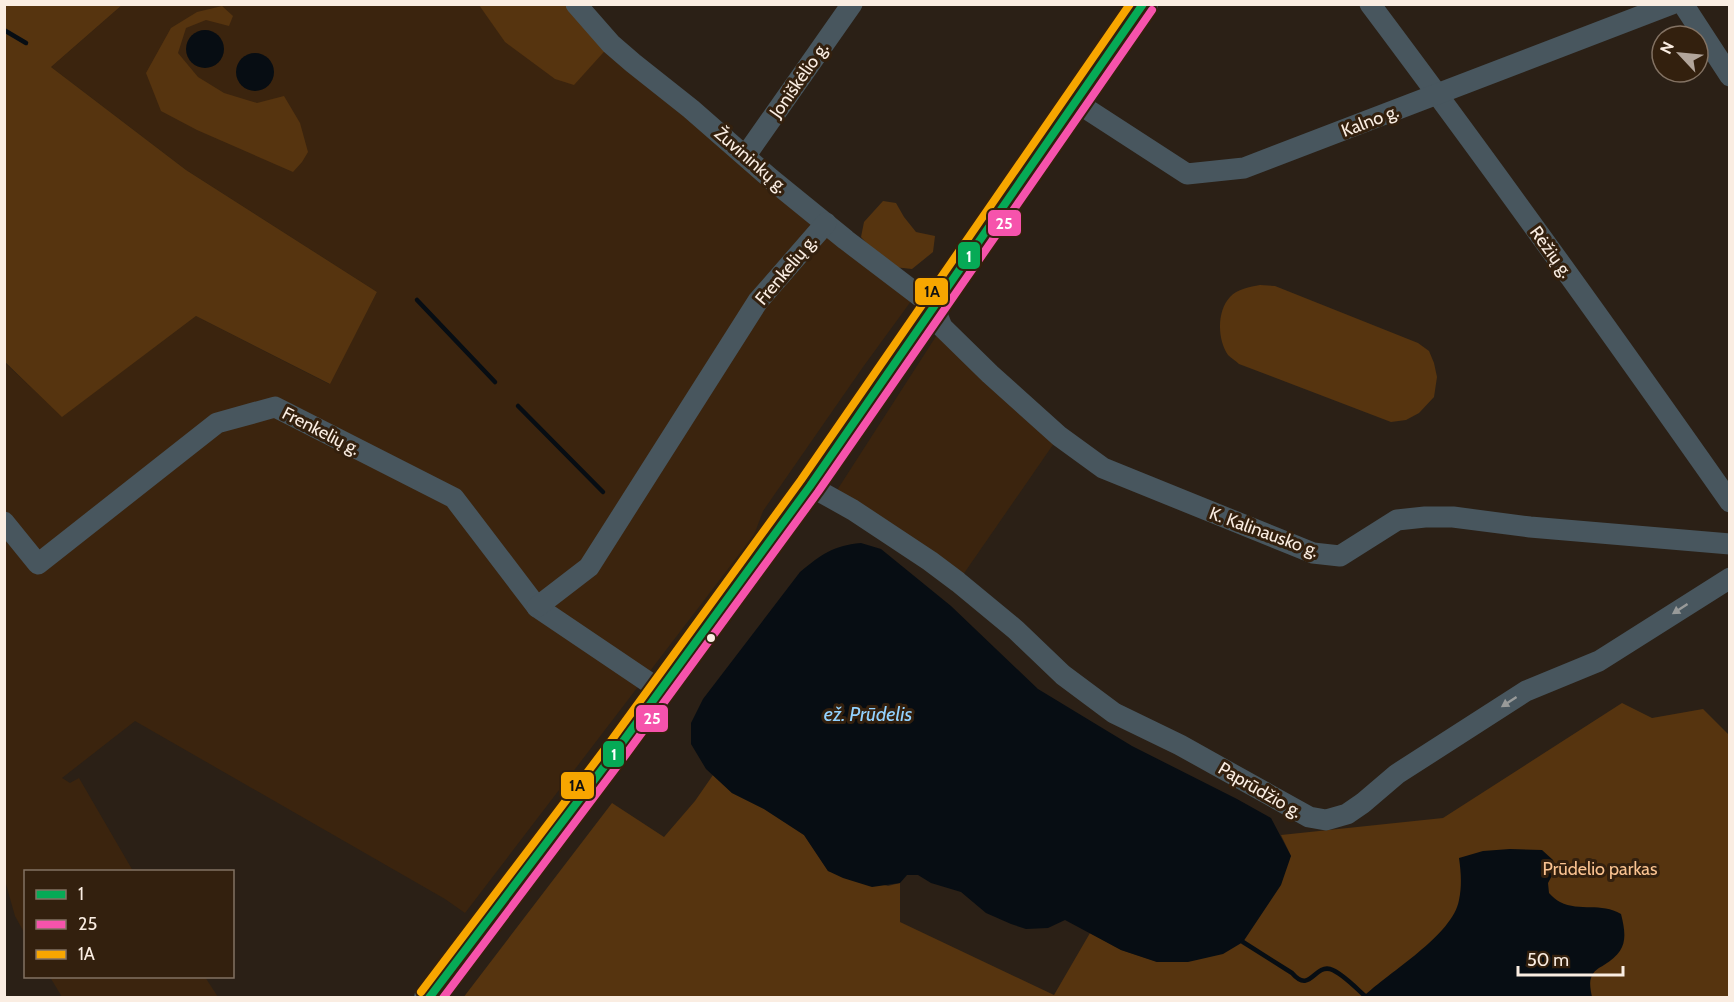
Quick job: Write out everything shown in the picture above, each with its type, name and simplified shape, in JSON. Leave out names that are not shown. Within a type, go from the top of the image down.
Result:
[{"type":"highway","points":[[429,998],[616,751],[810,486],[1143,4]]},
{"type":"street","name":"Žuvininkų g.","points":[[576,4],[611,44],[746,155],[771,179],[934,307]]},
{"type":"street","name":"Joniškėlio g.","points":[[746,155],[852,4]]},
{"type":"street","name":"Rėžių g.","points":[[1370,4],[1628,357],[1730,502]]},
{"type":"street","name":"Kalno g.","points":[[1076,102],[1187,174],[1244,168],[1672,4]]},
{"type":"street","points":[[1683,4],[1730,76]]},
{"type":"street","name":"Frenkelių g.","points":[[537,607],[589,567],[758,301],[826,223]]},
{"type":"street","name":"K. Kalinausko g.","points":[[934,307],[942,327],[990,374],[1059,435],[1103,468],[1313,552],[1340,556],[1397,520],[1425,517],[1453,517],[1530,527],[1730,544]]},
{"type":"street","name":"Frenkelių g.","points":[[4,522],[38,564],[217,423],[274,407],[454,498],[537,607],[660,690]]},
{"type":"street","name":"Paprūdžio g.","points":[[810,486],[854,510],[930,561],[1016,630],[1063,675],[1114,713],[1180,744],[1309,818],[1326,820],[1347,814],[1397,774],[1526,691],[1599,661],[1730,578]]},
{"type":"shaded area","points":[[122,5],[576,5],[917,293],[763,511],[754,535],[465,913],[445,899],[135,721],[62,778],[70,783],[79,778],[132,870],[24,870],[24,932],[15,916],[4,877],[4,362],[62,416],[196,316],[329,384],[377,292],[186,170],[51,67]]},
{"type":"shaded area","points":[[942,327],[1059,436],[958,582],[832,498]]},
{"type":"shaded area","points":[[51,978],[206,978],[218,997],[62,997]]},
{"type":"green space","points":[[4,5],[122,5],[51,67],[186,170],[377,292],[330,384],[196,316],[62,417],[5,362]]},
{"type":"green space","points":[[479,5],[576,5],[611,44],[574,85],[555,79],[505,42]]},
{"type":"green space","points":[[222,6],[233,16],[229,26],[206,20],[186,28],[178,53],[198,77],[224,93],[257,103],[284,96],[300,123],[308,152],[293,172],[197,130],[161,111],[146,73],[171,28],[197,12]]},
{"type":"green space","points":[[883,201],[896,203],[916,232],[935,236],[933,252],[912,269],[894,267],[861,237],[864,222]]},
{"type":"green space","points":[[1260,285],[1275,286],[1418,343],[1429,351],[1434,363],[1437,377],[1434,397],[1419,413],[1406,420],[1391,422],[1239,364],[1228,355],[1224,348],[1220,333],[1221,317],[1226,303],[1236,292]]},
{"type":"green space","name":"Prūdelio parkas","points":[[1622,703],[1652,718],[1703,709],[1729,735],[1729,997],[463,998],[612,803],[664,837],[695,801],[713,775],[732,793],[764,809],[804,835],[828,871],[888,886],[900,883],[900,922],[1054,995],[1090,933],[1121,950],[1157,962],[1291,856],[1281,835],[1443,818]]},
{"type":"water","points":[[205,30],[219,35],[224,49],[219,63],[205,68],[191,63],[186,49],[191,35]]},
{"type":"water","points":[[255,53],[269,58],[274,72],[269,86],[255,91],[241,86],[236,72],[241,58]]},
{"type":"water","name":"ež. Prūdelis","points":[[861,543],[881,549],[951,606],[1038,689],[1132,746],[1271,818],[1291,856],[1281,885],[1243,942],[1223,954],[1188,962],[1157,962],[1121,950],[1065,920],[1048,928],[1026,929],[1011,924],[986,913],[961,892],[931,883],[918,875],[907,875],[900,883],[872,887],[843,878],[828,871],[804,835],[764,809],[732,793],[706,769],[691,744],[691,723],[703,699],[800,572],[828,552],[842,546]]},
{"type":"water","points":[[1542,850],[1553,860],[1555,870],[1548,883],[1549,893],[1559,901],[1568,905],[1606,908],[1621,914],[1624,937],[1621,949],[1612,960],[1596,970],[1592,976],[1590,985],[1592,997],[1363,997],[1433,939],[1454,913],[1461,890],[1459,858],[1483,851]]},
{"type":"waterway","points":[[4,30],[26,43]]},
{"type":"waterway","points":[[417,300],[495,382]]},
{"type":"waterway","points":[[518,406],[603,492]]},
{"type":"waterway","points":[[1243,942],[1298,979],[1308,980],[1320,971],[1330,969],[1344,977],[1365,996]]},
{"type":"transit line","name":"1A","points":[[421,992],[608,745],[801,480],[1130,4]]},
{"type":"transit line","name":"1","points":[[429,998],[616,751],[810,486],[1143,4]]},
{"type":"transit line","name":"25","points":[[443,998],[624,757],[818,492],[1152,10]]}]
